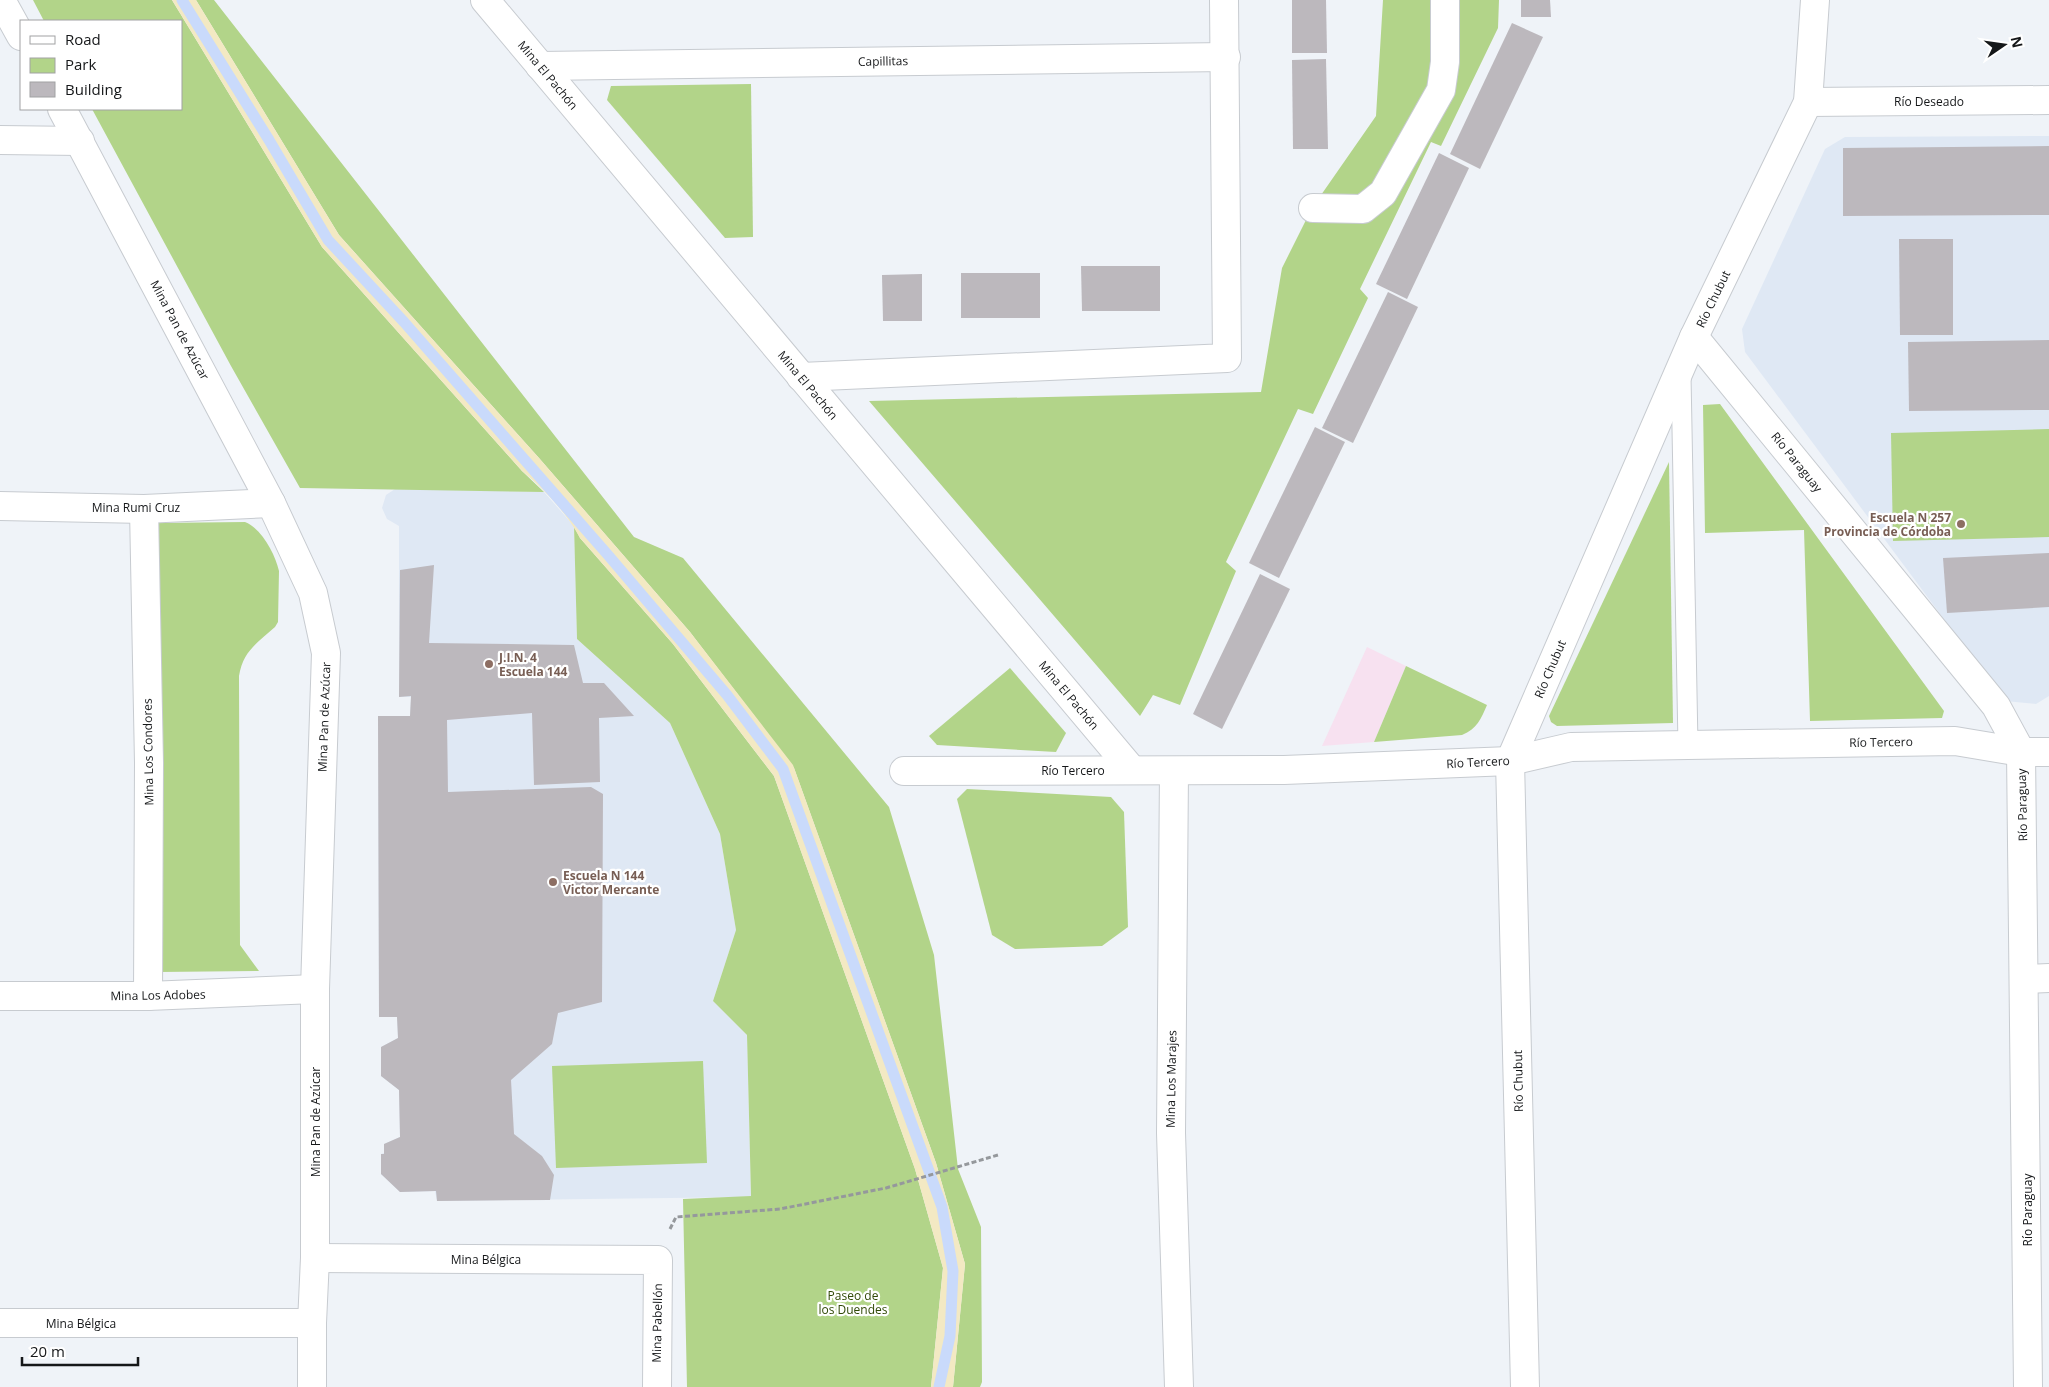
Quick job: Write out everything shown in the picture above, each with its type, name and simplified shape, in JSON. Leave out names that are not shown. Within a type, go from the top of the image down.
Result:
[{"type":"street","points":[[1,0],[20,34]]},
{"type":"street","name":"Mina El Pachón","points":[[484,0],[1132,770]]},
{"type":"street","points":[[801,377],[1227,358],[1226,57],[1224,0]]},
{"type":"street","points":[[1313,208],[1363,209],[1383,193],[1441,90],[1445,62],[1445,0]]},
{"type":"street","name":"Río Chubut","points":[[1525,1387],[1510,761],[1694,337],[1808,102],[1816,0]]},
{"type":"street","name":"Capillitas","points":[[540,66],[1226,57]]},
{"type":"street","name":"Río Deseado","points":[[1808,102],[2049,100]]},
{"type":"street","name":"Mina Pan de Azúcar","points":[[63,110],[271,503],[313,593],[326,653],[315,989],[315,1258],[312,1387]]},
{"type":"street","points":[[0,140],[80,141]]},
{"type":"street","name":"Río Paraguay","points":[[1694,337],[1996,706],[2021,752],[2036,979],[2038,1271],[2028,1387]]},
{"type":"street","name":"Mina Rumi Cruz","points":[[0,506],[144,509],[271,503]]},
{"type":"street","name":"Mina Los Condores","points":[[144,509],[149,763],[148,996]]},
{"type":"street","name":"Río Tercero","points":[[904,770],[1276,771],[1510,761],[1572,747],[1688,745],[1955,741],[2021,752],[2049,752]]},
{"type":"street","name":"Mina Los Marajes","points":[[1174,770],[1170,1133],[1179,1387]]},
{"type":"street","name":"Mina Los Adobes","points":[[0,996],[148,996],[315,989]]},
{"type":"street","name":"Mina Bélgica","points":[[315,1258],[658,1260]]},
{"type":"street","name":"Mina Pabellón","points":[[657,1387],[658,1260]]},
{"type":"street","name":"Mina Bélgica","points":[[0,1323],[312,1323]]},
{"type":"lane","points":[[1680,368],[1688,745]]},
{"type":"path","points":[[658,1260],[676,1217],[780,1208],[886,1188],[998,1155]]},
{"type":"shaded area","name":"Escuela N 257 Provincia de Córdoba","points":[[2049,136],[2049,696],[2036,704],[2005,701],[1745,352],[1742,329],[1825,149],[1845,137]]},
{"type":"shaded area","name":"Escuela N 144 Victor Mercante","points":[[395,489],[544,492],[574,526],[577,639],[670,723],[720,834],[736,930],[713,1001],[747,1035],[751,1197],[437,1201],[435,1191],[400,1192],[381,1174],[381,1154],[384,1153],[384,1144],[400,1137],[399,1090],[381,1076],[381,1047],[398,1038],[397,1017],[379,1017],[378,716],[410,716],[411,697],[399,697],[399,526],[387,519],[382,508],[386,495]]},
{"type":"shaded area","points":[[1367,647],[1406,666],[1374,742],[1322,746]]},
{"type":"green space","points":[[33,0],[172,0],[322,247],[522,471],[544,492],[300,488],[231,366],[93,110],[182,110],[182,20],[43,20]]},
{"type":"green space","points":[[196,0],[214,0],[634,537],[683,558],[889,807],[934,955],[958,1169],[981,1227],[982,1382],[980,1387],[953,1387],[965,1264],[936,1163],[794,768],[690,632],[539,458],[339,235]]},
{"type":"green space","points":[[1383,0],[1499,0],[1498,28],[1441,146],[1431,142],[1360,289],[1368,298],[1313,414],[1298,409],[1226,562],[1236,571],[1180,705],[1153,695],[1140,716],[869,401],[1261,392],[1282,268],[1312,208],[1376,116]]},
{"type":"green space","points":[[751,84],[753,237],[725,238],[607,100],[611,86]]},
{"type":"green space","points":[[1720,404],[1944,711],[1942,718],[1810,721],[1804,530],[1705,533],[1703,405]]},
{"type":"green space","points":[[2049,429],[2049,537],[1893,541],[1891,433]]},
{"type":"green space","points":[[1669,462],[1673,723],[1557,726],[1551,722],[1549,716]]},
{"type":"green space","points":[[245,522],[257,530],[267,543],[279,571],[278,622],[247,654],[239,676],[240,945],[259,971],[159,972],[157,523]]},
{"type":"green space","name":"Paseo de los Duendes","points":[[574,526],[580,538],[673,644],[774,776],[915,1169],[943,1268],[931,1387],[687,1387],[683,1199],[751,1196],[747,1035],[713,1001],[736,930],[720,834],[670,723],[577,639]]},
{"type":"green space","points":[[1406,666],[1487,705],[1475,727],[1462,735],[1374,742]]},
{"type":"green space","points":[[1010,668],[1066,733],[1056,752],[937,745],[929,736]]},
{"type":"green space","points":[[967,789],[1111,797],[1124,812],[1128,927],[1102,946],[1015,949],[992,935],[957,799]]},
{"type":"green space","points":[[703,1061],[707,1163],[556,1168],[552,1066]]},
{"type":"sand","points":[[172,0],[196,0],[339,235],[539,458],[690,632],[793,765],[936,1163],[965,1264],[953,1387],[931,1387],[943,1268],[915,1169],[774,776],[673,644],[580,538],[554,502],[522,471],[322,247]]},
{"type":"building","points":[[1292,0],[1326,0],[1327,53],[1292,53]]},
{"type":"building","points":[[1521,0],[1550,0],[1551,17],[1521,17]]},
{"type":"building","points":[[1512,23],[1543,37],[1480,169],[1450,154]]},
{"type":"building","points":[[1326,59],[1328,149],[1293,149],[1292,60]]},
{"type":"building","points":[[2049,146],[2049,215],[1843,216],[1843,148]]},
{"type":"building","points":[[1439,153],[1469,168],[1407,299],[1376,284]]},
{"type":"building","points":[[1899,239],[1953,239],[1953,335],[1900,335]]},
{"type":"building","points":[[1081,266],[1160,266],[1160,311],[1082,311]]},
{"type":"building","points":[[961,273],[1040,273],[1040,318],[961,318]]},
{"type":"building","points":[[922,274],[922,321],[883,321],[882,275]]},
{"type":"building","points":[[1388,292],[1418,307],[1353,443],[1322,428]]},
{"type":"building","points":[[2049,340],[2049,410],[1909,411],[1908,342]]},
{"type":"building","points":[[1315,427],[1345,442],[1279,578],[1249,563]]},
{"type":"building","points":[[2049,553],[2049,607],[1947,613],[1943,558]]},
{"type":"building","points":[[434,565],[429,643],[574,645],[583,683],[604,683],[634,716],[599,718],[600,782],[534,785],[532,713],[447,720],[448,792],[591,787],[603,794],[602,1002],[558,1013],[552,1044],[511,1080],[514,1134],[542,1156],[554,1175],[550,1200],[437,1201],[436,1191],[400,1192],[381,1174],[381,1154],[384,1154],[384,1144],[400,1137],[399,1090],[381,1076],[381,1047],[398,1038],[397,1017],[379,1017],[378,716],[410,716],[411,696],[399,697],[400,570]]},
{"type":"building","points":[[1260,574],[1290,589],[1222,729],[1193,714]]},
{"type":"waterway","points":[[182,0],[269,140],[328,240],[404,322],[608,555],[727,695],[783,769],[942,1207],[953,1271],[950,1336],[939,1387]]},
{"type":"place","name":"Escuela N 257 Provincia de Córdoba","points":[[1961,524]]},
{"type":"place","name":"J.I.N. 4 Escuela 144","points":[[489,664]]},
{"type":"place","name":"Escuela N 144 Victor Mercante","points":[[553,882]]}]
